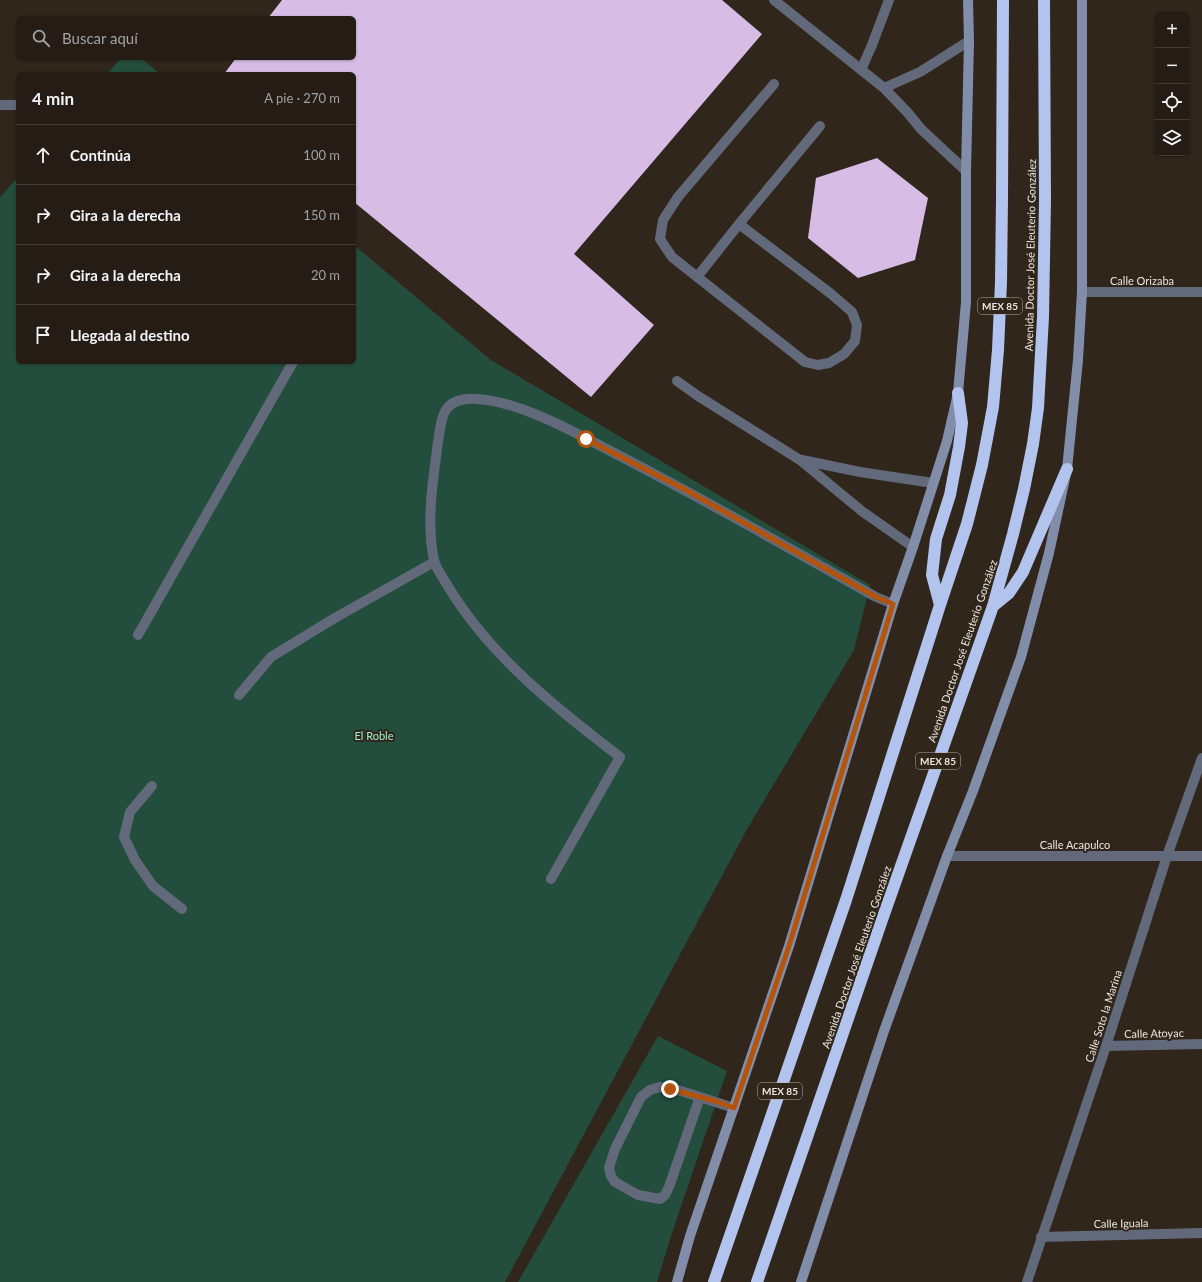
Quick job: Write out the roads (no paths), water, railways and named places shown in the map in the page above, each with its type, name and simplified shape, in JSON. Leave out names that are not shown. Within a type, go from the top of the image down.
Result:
[{"type":"highway","name":"MEX 85","points":[[714,1282],[846,900],[967,524],[982,466],[993,407],[998,350],[1001,282],[1003,0]]},
{"type":"highway","name":"Avenida Doctor José Eleuterio González","points":[[757,1282],[882,917],[993,606],[1024,489],[1033,444],[1038,408],[1043,317],[1045,200],[1044,0]]},
{"type":"highway","points":[[940,605],[932,575],[936,539],[950,495],[959,447],[962,422],[958,393]]},
{"type":"highway","points":[[993,606],[1009,593],[1023,572],[1067,469]]},
{"type":"street","points":[[774,0],[884,88],[921,129],[966,171]]},
{"type":"street","points":[[861,70],[889,0]]},
{"type":"street","points":[[677,1282],[690,1236],[789,946],[893,604],[947,441],[958,393],[966,302],[966,171],[969,40],[968,0]]},
{"type":"street","points":[[801,1282],[884,1031],[947,856],[973,792],[1021,657],[1049,553],[1067,469],[1078,360],[1082,292],[1082,0]]},
{"type":"street","points":[[884,88],[920,72],[969,40]]},
{"type":"street","points":[[739,224],[830,293],[852,312],[857,325],[855,341],[844,354],[829,363],[818,365],[805,362],[672,258],[660,239],[663,220],[678,197],[774,84]]},
{"type":"street","points":[[0,105],[16,105]]},
{"type":"street","points":[[697,277],[820,126]]},
{"type":"street","name":"Calle Orizaba","points":[[1082,292],[1202,292]]},
{"type":"street","points":[[138,635],[292,364]]},
{"type":"street","points":[[677,381],[698,396],[800,460],[863,512],[913,547]]},
{"type":"street","points":[[551,879],[620,757],[562,712],[502,657],[472,622],[434,562],[430,525],[434,469],[442,418],[445,410],[452,404],[464,399],[493,401],[521,409],[572,431],[684,489],[876,597],[893,604]]},
{"type":"street","points":[[800,460],[860,472],[933,483]]},
{"type":"street","points":[[239,695],[271,657],[333,619],[434,562]]},
{"type":"street","name":"Calle Soto la Marina","points":[[1027,1282],[1106,1046],[1167,856],[1202,758]]},
{"type":"street","points":[[152,786],[130,812],[124,837],[135,860],[153,886],[182,909]]},
{"type":"street","name":"Calle Acapulco","points":[[947,856],[1202,856]]},
{"type":"street","name":"Calle Atoyac","points":[[1106,1046],[1202,1044]]},
{"type":"street","points":[[700,1098],[669,1187],[660,1199],[638,1195],[615,1182],[611,1176],[609,1168],[611,1161],[641,1097],[650,1090],[660,1087],[681,1091],[734,1108]]},
{"type":"street","name":"Calle Iguala","points":[[1042,1237],[1202,1233]]},
{"type":"park label","name":"El Roble","points":[[374,735]]}]
